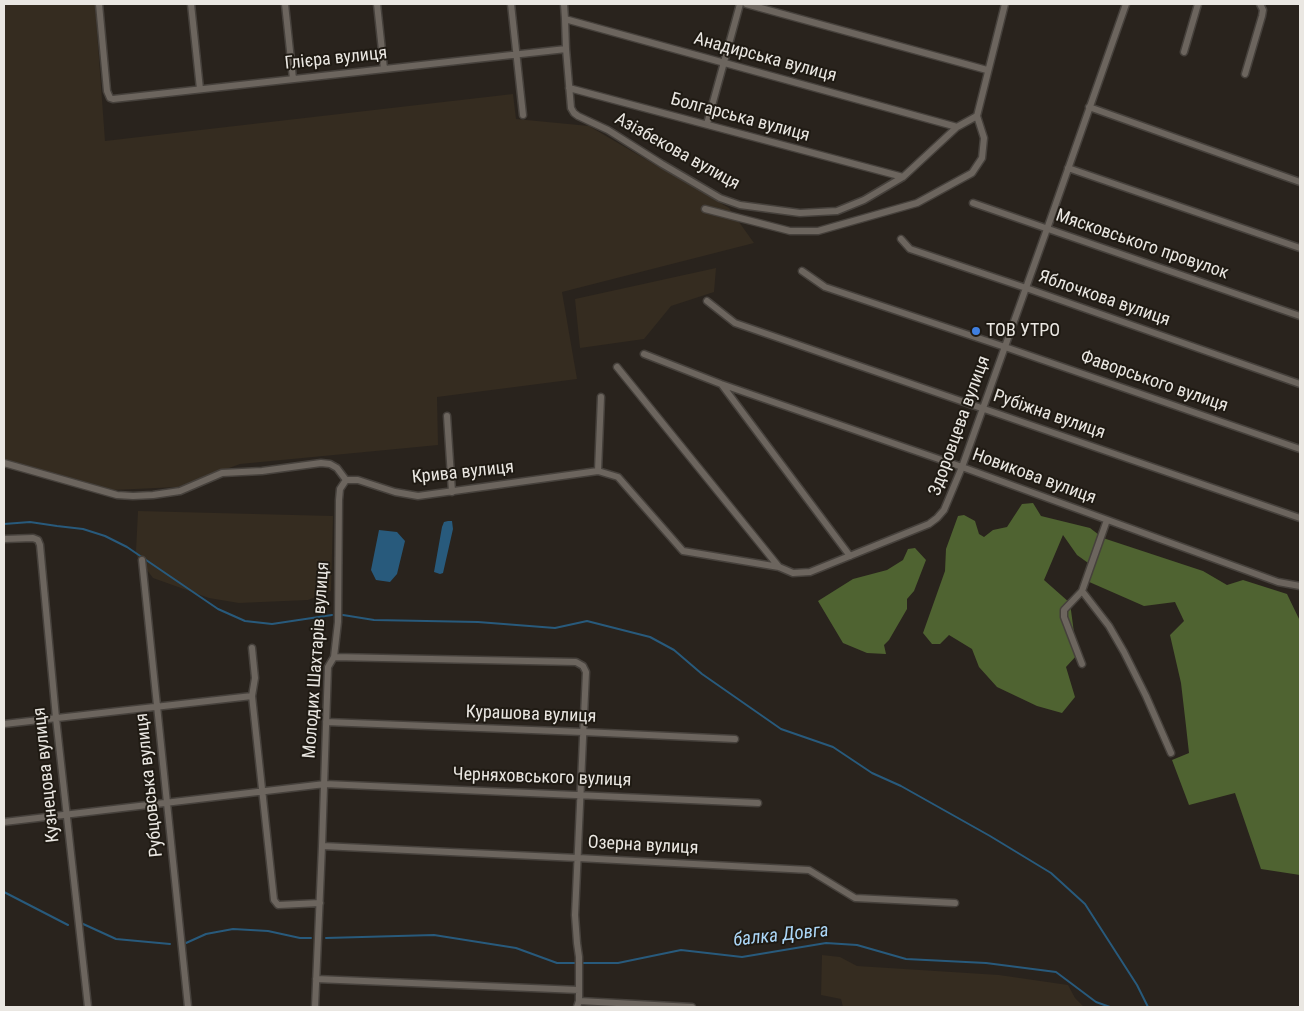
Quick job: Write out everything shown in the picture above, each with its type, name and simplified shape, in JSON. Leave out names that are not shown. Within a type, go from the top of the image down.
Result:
[{"type":"street","name":"Глієра вулиця","points":[[99,4],[107,91],[110,98],[117,99],[566,49]]},
{"type":"street","points":[[191,4],[200,89]]},
{"type":"street","points":[[285,4],[293,79]]},
{"type":"street","points":[[377,4],[384,69]]},
{"type":"street","points":[[511,4],[523,115]]},
{"type":"street","points":[[564,4],[569,88]]},
{"type":"street","points":[[707,124],[740,4]]},
{"type":"street","points":[[746,4],[987,70]]},
{"type":"street","points":[[705,209],[790,231],[818,231],[918,203],[972,173],[982,158],[984,138],[977,116],[1003,4]]},
{"type":"street","name":"Здоровцева вулиця","points":[[683,551],[779,567],[793,573],[810,572],[929,524],[944,510],[962,467],[1126,4]]},
{"type":"street","points":[[1184,52],[1198,4]]},
{"type":"street","points":[[1245,74],[1262,16],[1263,10],[1260,4]]},
{"type":"street","name":"Анадирська вулиця","points":[[565,19],[957,127]]},
{"type":"street","name":"Азізбекова вулиця","points":[[569,88],[571,108],[578,116],[608,130],[720,198],[740,205],[800,213],[837,211],[864,200],[903,177],[957,127],[977,116]]},
{"type":"street","name":"Болгарська вулиця","points":[[569,88],[903,177]]},
{"type":"street","points":[[1089,107],[1300,182]]},
{"type":"street","points":[[1068,168],[1300,248]]},
{"type":"street","name":"Мясковського провулок","points":[[973,203],[1300,316]]},
{"type":"street","name":"Яблочкова вулиця","points":[[901,239],[910,249],[1300,384]]},
{"type":"street","name":"Фаворського вулиця","points":[[802,270],[824,287],[1005,347],[1300,449]]},
{"type":"street","name":"Рубіжна вулиця","points":[[707,302],[735,322],[1300,518]]},
{"type":"street","name":"Новикова вулиця","points":[[644,354],[721,384],[962,467],[1278,582],[1300,586]]},
{"type":"street","points":[[617,367],[779,567]]},
{"type":"street","points":[[721,384],[850,556]]},
{"type":"street","points":[[598,472],[601,397]]},
{"type":"street","points":[[447,416],[452,492]]},
{"type":"street","points":[[4,463],[117,495],[133,496],[180,491],[222,473],[262,471],[321,463],[330,464],[337,468],[346,480]]},
{"type":"street","name":"Крива вулиця","points":[[346,480],[358,480],[407,495],[418,496],[598,472],[618,477],[683,551]]},
{"type":"street","name":"Молодих Шахтарів вулиця","points":[[315,1007],[328,667],[334,657],[339,607],[340,489],[346,480]]},
{"type":"street","points":[[1082,664],[1064,617],[1064,610],[1082,592],[1107,520]]},
{"type":"street","name":"Кузнецова вулиця","points":[[4,539],[33,538],[38,540],[40,545],[56,718],[88,1007]]},
{"type":"street","name":"Рубцовська вулиця","points":[[142,560],[188,1007]]},
{"type":"street","points":[[1082,592],[1109,626],[1124,652],[1172,753]]},
{"type":"street","points":[[252,648],[255,678],[252,696],[275,903],[278,905],[320,903]]},
{"type":"street","points":[[334,657],[576,662],[583,666],[586,672],[575,915],[579,957],[578,1004],[692,1007]]},
{"type":"street","points":[[4,724],[252,696]]},
{"type":"street","name":"Курашова вулиця","points":[[326,722],[735,740]]},
{"type":"street","name":"Черняховського вулиця","points":[[4,822],[324,784],[758,803]]},
{"type":"street","name":"Озерна вулиця","points":[[322,846],[809,870],[855,898],[955,902]]},
{"type":"street","points":[[316,979],[579,990]]},
{"type":"shaded area","points":[[4,4],[95,4],[105,141],[513,94],[516,119],[589,126],[729,208],[754,243],[562,292],[577,379],[437,397],[438,445],[240,464],[178,487],[113,490],[4,463]]},
{"type":"shaded area","points":[[716,268],[714,292],[671,306],[644,339],[580,348],[575,299]]},
{"type":"shaded area","points":[[138,511],[333,516],[331,591],[308,600],[239,603],[209,598],[153,578],[137,557]]},
{"type":"shaded area","points":[[822,955],[840,957],[857,966],[999,975],[1068,985],[1075,998],[1084,1007],[843,1007],[841,999],[821,995]]},
{"type":"green space","points":[[1033,503],[1041,516],[1090,528],[1103,538],[1203,571],[1227,585],[1243,580],[1287,594],[1300,621],[1300,875],[1261,869],[1235,793],[1189,805],[1172,760],[1189,753],[1181,683],[1170,635],[1184,621],[1175,602],[1144,606],[1087,581],[1091,565],[1077,555],[1063,535],[1044,580],[1070,603],[1077,655],[1066,667],[1075,697],[1062,713],[1037,706],[997,687],[979,667],[972,649],[949,635],[940,644],[932,644],[923,633],[945,571],[946,549],[958,516],[964,515],[975,521],[979,534],[984,537],[993,530],[1007,527],[1022,504]]},
{"type":"green space","points":[[915,548],[926,560],[914,591],[907,599],[907,609],[889,640],[884,645],[886,654],[867,653],[843,643],[818,601],[853,579],[887,570],[903,560],[908,549]]},
{"type":"water","points":[[452,521],[453,529],[443,573],[440,574],[434,572],[442,527],[444,522]]},
{"type":"water","points":[[379,530],[397,532],[405,541],[397,574],[390,582],[376,580],[371,570]]},
{"type":"waterway","points":[[4,524],[30,522],[83,529],[105,536],[127,547],[218,609],[245,621],[272,624],[332,615]]},
{"type":"waterway","points":[[343,615],[374,620],[478,622],[555,628],[587,621],[650,637],[674,650],[702,674],[781,729],[833,747],[872,773],[901,786],[1051,873],[1085,904],[1137,985],[1148,1007]]},
{"type":"waterway","points":[[4,892],[68,925]]},
{"type":"waterway","name":"балка Довга","points":[[81,923],[116,939],[170,944]]},
{"type":"waterway","name":"балка Довга","points":[[186,943],[206,934],[233,929],[268,931],[300,938],[311,938]]},
{"type":"waterway","name":"балка Довга","points":[[326,938],[434,935],[516,948],[557,963],[618,963],[681,950],[742,957],[826,943],[857,945],[906,959],[986,963],[1056,972],[1096,1002],[1110,1007]]},
{"type":"place","name":"ТОВ УТРО","points":[[976,331]]}]
